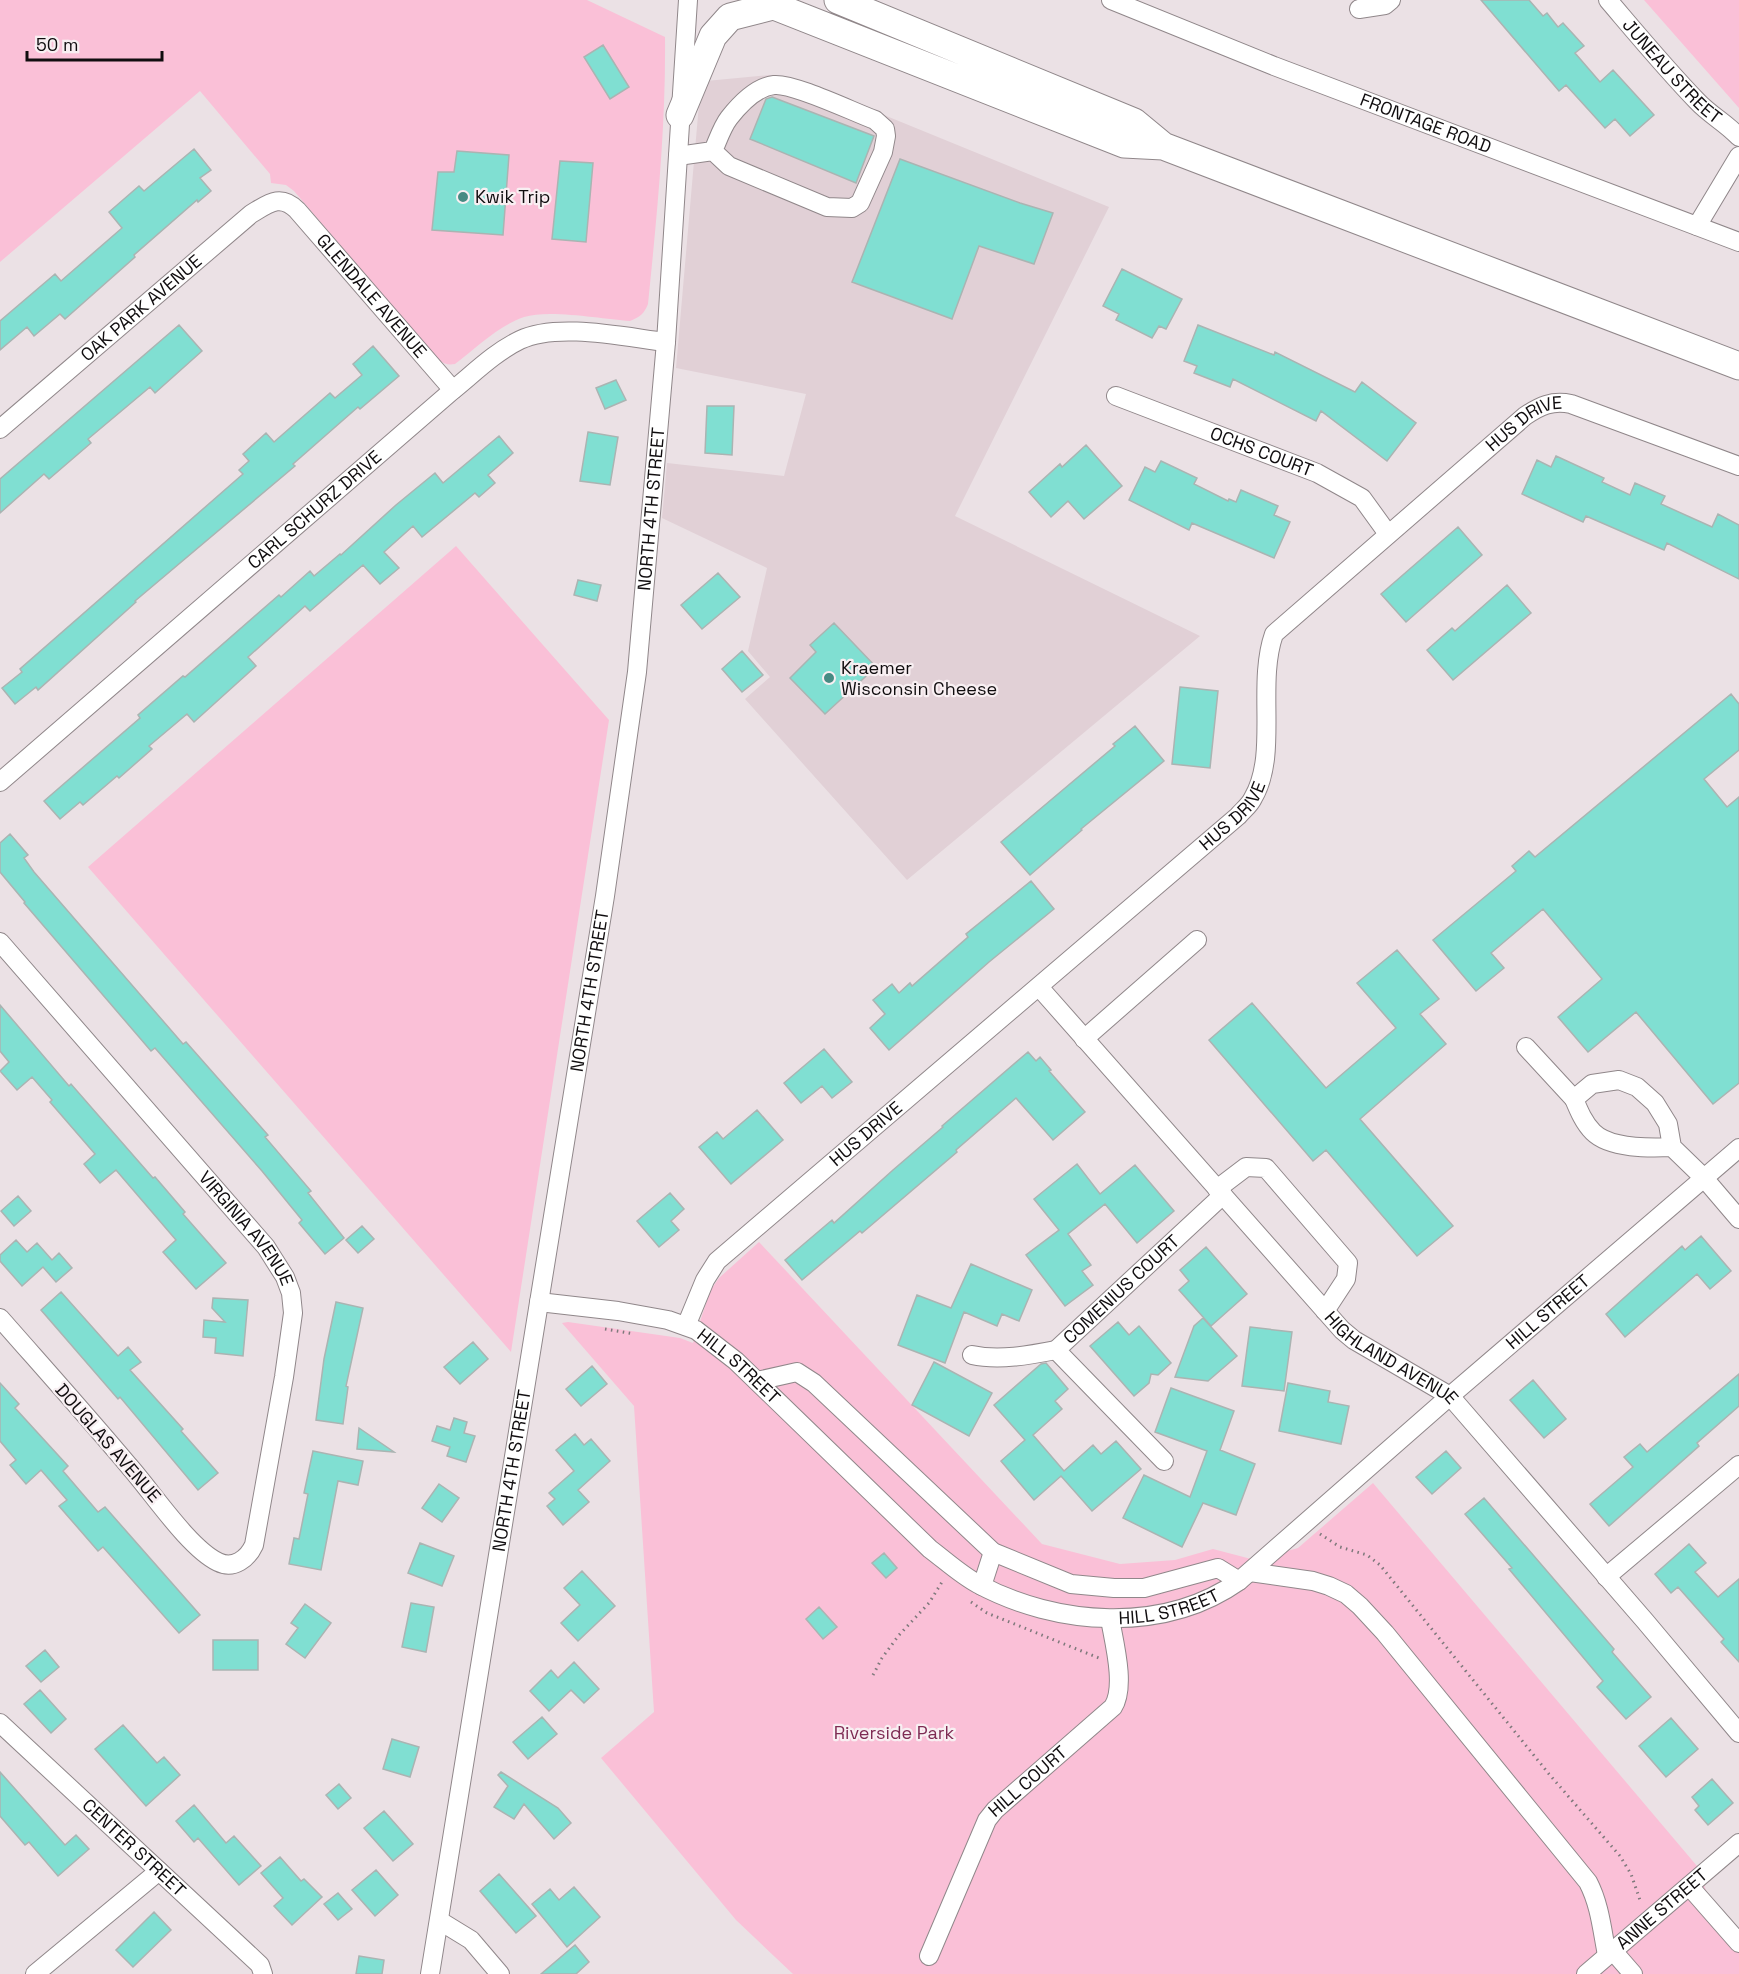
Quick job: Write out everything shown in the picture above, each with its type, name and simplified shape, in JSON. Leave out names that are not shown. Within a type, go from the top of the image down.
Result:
[{"type":"highway","points":[[838,0],[1134,122],[1163,146]]},
{"type":"highway","points":[[680,115],[713,36],[730,17],[766,3],[1124,144],[1163,146],[1739,366]]},
{"type":"street","name":"NORTH 4TH STREET","points":[[430,1974],[605,896],[637,672],[666,342],[688,0]]},
{"type":"street","name":"FRONTAGE ROAD","points":[[1112,0],[1274,66],[1739,242]]},
{"type":"street","points":[[1359,9],[1385,5],[1391,0]]},
{"type":"street","name":"JUNEAU STREET","points":[[1608,0],[1696,100],[1728,125],[1739,137]]},
{"type":"street","points":[[773,85],[789,86],[875,120],[885,129],[886,136],[883,152],[860,203],[852,208],[827,207],[729,166],[713,151],[728,119],[759,90],[773,85]]},
{"type":"street","points":[[678,156],[713,151]]},
{"type":"street","points":[[1697,226],[1739,156]]},
{"type":"street","name":"OAK PARK AVENUE","points":[[0,429],[251,214],[278,200],[289,202]]},
{"type":"street","name":"GLENDALE AVENUE","points":[[289,202],[453,390]]},
{"type":"street","name":"CARL SCHURZ DRIVE","points":[[0,782],[453,390],[504,349],[530,335],[567,330],[666,342]]},
{"type":"street","name":"OCHS COURT","points":[[1116,396],[1317,473],[1362,498],[1388,534]]},
{"type":"street","name":"HUS DRIVE","points":[[686,1326],[705,1280],[717,1261],[1238,816],[1252,800],[1263,773],[1266,679],[1269,648],[1274,634],[1525,416],[1536,408],[1552,402],[1571,404],[1739,466]]},
{"type":"street","points":[[1084,1039],[1197,940]]},
{"type":"street","name":"VIRGINIA AVENUE","points":[[0,942],[266,1247],[291,1293],[293,1313],[284,1377],[254,1545],[250,1554],[242,1561],[232,1565],[220,1564]]},
{"type":"street","name":"HIGHLAND AVENUE","points":[[1039,987],[1342,1330],[1354,1340],[1450,1396],[1739,1733]]},
{"type":"street","points":[[1526,1047],[1574,1099],[1582,1116],[1595,1134],[1614,1143],[1640,1148],[1672,1147]]},
{"type":"street","points":[[1574,1099],[1592,1084],[1620,1080],[1637,1087],[1655,1103],[1668,1125],[1672,1147],[1704,1178],[1739,1219]]},
{"type":"street","name":"HILL STREET","points":[[539,1302],[618,1311],[668,1320],[696,1330],[714,1342],[757,1381],[930,1549],[956,1570],[998,1594],[1044,1609],[1074,1615],[1110,1618],[1170,1612],[1212,1598],[1245,1576],[1450,1396],[1739,1148]]},
{"type":"street","name":"COMENIUS COURT","points":[[1164,1461],[1056,1350],[1246,1167],[1266,1168],[1348,1263],[1346,1279],[1325,1311]]},
{"type":"street","name":"DOUGLAS AVENUE","points":[[0,1318],[194,1544],[220,1564]]},
{"type":"street","points":[[972,1355],[983,1357],[1027,1355],[1056,1350]]},
{"type":"street","points":[[757,1381],[797,1372],[814,1383],[993,1552],[1071,1584],[1144,1588],[1218,1568],[1245,1576],[1313,1581],[1346,1594],[1385,1633],[1588,1882],[1600,1913],[1610,1953],[1634,1974]]},
{"type":"street","points":[[1606,1577],[1735,1475]]},
{"type":"street","points":[[982,1586],[993,1552]]},
{"type":"street","name":"HILL COURT","points":[[929,1956],[987,1820],[1001,1804],[1113,1707],[1118,1700],[1118,1666],[1110,1618]]},
{"type":"street","name":"CENTER STREET","points":[[0,1723],[260,1965],[263,1974]]},
{"type":"street","name":"ANNE STREET","points":[[1586,1974],[1739,1843]]},
{"type":"street","points":[[35,1974],[159,1871]]},
{"type":"street","points":[[1689,1886],[1739,1943]]},
{"type":"street","points":[[440,1921],[471,1940],[500,1974]]},
{"type":"path","points":[[1303,1524],[1340,1547],[1367,1555],[1380,1565],[1549,1774],[1620,1856],[1641,1898],[1642,1926]]},
{"type":"path","points":[[873,1675],[899,1635],[929,1604],[942,1582]]},
{"type":"shaded area","points":[[770,75],[835,95],[1109,207],[955,516],[1200,636],[907,880],[745,699],[770,677],[748,651],[767,568],[662,518],[667,463],[784,476],[806,394],[676,368],[699,104],[706,81]]},
{"type":"green space","points":[[0,0],[587,0],[665,37],[660,170],[648,304],[641,315],[630,321],[561,314],[524,317],[496,332],[455,364],[442,362],[294,191],[286,185],[271,183],[270,174],[200,91],[0,262]]},
{"type":"green space","points":[[1644,0],[1739,0],[1739,108]]},
{"type":"green space","points":[[456,546],[609,720],[511,1352],[88,867]]},
{"type":"green space","name":"Riverside Park","points":[[759,1242],[1042,1544],[1120,1564],[1175,1560],[1213,1549],[1255,1560],[1298,1548],[1373,1483],[1697,1866],[1710,1901],[1739,1935],[1739,1974],[793,1974],[736,1920],[601,1758],[654,1712],[634,1406],[562,1323],[680,1338],[693,1343],[710,1291],[719,1278]]},
{"type":"building","points":[[1481,0],[1529,0],[1543,16],[1547,13],[1558,27],[1563,23],[1584,46],[1575,53],[1600,82],[1613,70],[1654,115],[1630,136],[1615,119],[1605,128],[1566,85],[1559,91]]},
{"type":"building","points":[[603,45],[629,87],[610,99],[584,57]]},
{"type":"building","points":[[772,97],[874,136],[856,183],[750,139],[766,99]]},
{"type":"building","points":[[194,149],[211,170],[200,178],[211,191],[198,202],[197,200],[134,255],[135,257],[65,319],[60,314],[34,336],[27,327],[0,350],[0,321],[55,274],[61,281],[122,228],[109,212],[139,186],[144,191]]},
{"type":"building","points":[[457,151],[509,155],[503,235],[432,230],[438,172],[454,172]]},
{"type":"building","points":[[900,159],[1053,213],[1034,264],[979,246],[952,319],[852,282]]},
{"type":"building","points":[[560,161],[593,163],[586,242],[552,239]]},
{"type":"building","points":[[1122,269],[1182,299],[1166,329],[1159,326],[1152,338],[1116,320],[1119,314],[1103,306]]},
{"type":"building","points":[[179,325],[202,351],[155,393],[150,387],[88,439],[91,443],[49,479],[44,474],[0,513],[0,479]]},
{"type":"building","points":[[1198,325],[1274,355],[1275,352],[1355,392],[1362,382],[1416,423],[1387,461],[1321,411],[1316,421],[1233,379],[1230,387],[1194,373],[1197,366],[1184,361]]},
{"type":"building","points":[[373,346],[399,376],[360,409],[358,407],[293,464],[295,466],[135,601],[38,690],[36,687],[15,704],[2,688],[22,672],[20,669],[243,474],[239,470],[249,461],[243,454],[266,433],[274,442],[330,393],[335,398],[362,375],[353,364]]},
{"type":"building","points":[[616,380],[626,400],[605,409],[596,388]]},
{"type":"building","points":[[707,406],[734,406],[732,455],[705,453]]},
{"type":"building","points":[[588,432],[618,437],[610,485],[580,481]]},
{"type":"building","points":[[499,436],[513,453],[488,475],[495,483],[479,497],[475,493],[422,537],[413,526],[384,552],[399,568],[380,584],[363,565],[310,611],[305,606],[248,657],[256,666],[194,722],[187,714],[149,746],[152,749],[119,778],[117,776],[83,805],[80,802],[60,819],[44,801],[140,718],[138,715],[279,595],[281,597],[310,571],[314,576],[341,555],[435,473],[443,483]]},
{"type":"building","points":[[1086,445],[1122,486],[1084,519],[1068,501],[1051,517],[1029,492],[1060,464],[1062,467]]},
{"type":"building","points":[[1556,456],[1604,478],[1602,482],[1630,495],[1635,483],[1665,496],[1661,504],[1712,527],[1718,514],[1739,525],[1739,579],[1667,543],[1664,550],[1586,516],[1583,522],[1522,494],[1537,460],[1551,467]]},
{"type":"building","points":[[1161,461],[1197,478],[1194,484],[1228,501],[1229,499],[1236,502],[1241,490],[1278,506],[1274,515],[1290,522],[1274,558],[1192,523],[1189,530],[1129,500],[1145,467],[1155,472]]},
{"type":"building","points":[[1458,527],[1482,555],[1406,622],[1381,594]]},
{"type":"building","points":[[718,573],[740,597],[702,629],[681,605]]},
{"type":"building","points":[[578,580],[601,585],[597,601],[574,595]]},
{"type":"building","points":[[1507,585],[1531,613],[1453,680],[1427,650],[1452,628],[1455,631]]},
{"type":"building","points":[[834,623],[876,667],[825,714],[790,678],[816,652],[810,645]]},
{"type":"building","points":[[742,651],[763,675],[742,692],[722,669]]},
{"type":"building","points":[[1180,687],[1218,691],[1210,768],[1172,764]]},
{"type":"building","points":[[1731,694],[1739,704],[1739,750],[1704,779],[1727,807],[1739,797],[1739,1083],[1713,1104],[1636,1012],[1588,1052],[1558,1017],[1602,979],[1543,909],[1491,953],[1504,968],[1476,991],[1433,940],[1516,871],[1512,866],[1529,851],[1535,857]]},
{"type":"building","points":[[1135,726],[1164,761],[1081,829],[1030,875],[1001,842],[1115,746],[1113,744]]},
{"type":"building","points":[[10,834],[28,855],[24,858],[34,872],[183,1044],[186,1042],[268,1135],[265,1137],[311,1191],[308,1193],[344,1238],[325,1254],[299,1223],[302,1220],[262,1171],[155,1048],[151,1051],[0,872],[0,843]]},
{"type":"building","points":[[1031,881],[1054,909],[989,962],[889,1050],[870,1028],[885,1014],[873,1000],[892,984],[899,993],[910,983],[912,986],[968,937],[966,934]]},
{"type":"building","points":[[1397,950],[1439,999],[1420,1014],[1446,1044],[1360,1119],[1453,1226],[1417,1256],[1326,1150],[1313,1161],[1209,1040],[1252,1003],[1326,1088],[1396,1028],[1357,983]]},
{"type":"building","points":[[0,1005],[69,1086],[71,1084],[153,1178],[155,1177],[185,1212],[183,1214],[226,1263],[196,1289],[163,1252],[176,1240],[116,1170],[100,1183],[84,1164],[95,1154],[50,1102],[52,1100],[32,1077],[17,1090],[0,1071],[9,1062],[0,1051]]},
{"type":"building","points":[[824,1049],[852,1082],[832,1098],[822,1086],[801,1103],[784,1083]]},
{"type":"building","points":[[1028,1052],[1036,1061],[1040,1057],[1051,1070],[1049,1071],[1085,1112],[1053,1140],[1016,1098],[862,1233],[860,1231],[802,1280],[785,1260],[832,1220],[834,1223]]},
{"type":"building","points":[[757,1110],[783,1140],[731,1184],[699,1147],[717,1132],[723,1139]]},
{"type":"building","points":[[1077,1164],[1100,1194],[1135,1165],[1174,1211],[1137,1243],[1105,1204],[1068,1234],[1091,1265],[1082,1271],[1093,1285],[1065,1306],[1026,1255],[1059,1230],[1034,1199]]},
{"type":"building","points":[[670,1193],[684,1209],[671,1221],[679,1230],[659,1247],[637,1221]]},
{"type":"building","points":[[18,1196],[31,1211],[14,1226],[1,1211]]},
{"type":"building","points":[[362,1226],[374,1239],[358,1253],[346,1240]]},
{"type":"building","points":[[1701,1236],[1731,1271],[1710,1289],[1697,1274],[1625,1337],[1606,1314],[1682,1246],[1685,1250]]},
{"type":"building","points":[[16,1240],[27,1252],[37,1243],[52,1260],[59,1253],[72,1268],[56,1282],[43,1267],[22,1286],[0,1261],[0,1255]]},
{"type":"building","points":[[1206,1247],[1247,1294],[1211,1326],[1179,1290],[1189,1281],[1180,1270]]},
{"type":"building","points":[[971,1264],[1032,1290],[1019,1321],[1002,1314],[997,1326],[964,1312],[945,1363],[898,1345],[917,1295],[951,1308]]},
{"type":"building","points":[[61,1292],[118,1356],[128,1347],[141,1362],[130,1370],[183,1429],[181,1431],[218,1473],[198,1490],[120,1397],[118,1399],[41,1310]]},
{"type":"building","points":[[213,1298],[248,1300],[243,1356],[215,1353],[216,1338],[203,1337],[204,1320],[225,1322],[212,1308]]},
{"type":"building","points":[[336,1302],[363,1308],[346,1386],[348,1387],[343,1424],[316,1420],[324,1359]]},
{"type":"building","points":[[1203,1318],[1237,1356],[1208,1381],[1175,1377],[1194,1326]]},
{"type":"building","points":[[1118,1322],[1129,1335],[1139,1326],[1171,1363],[1158,1375],[1151,1374],[1149,1383],[1134,1396],[1090,1346]]},
{"type":"building","points":[[1250,1327],[1292,1332],[1284,1391],[1242,1386]]},
{"type":"building","points":[[473,1342],[488,1359],[460,1384],[444,1367]]},
{"type":"building","points":[[934,1362],[992,1393],[969,1436],[912,1405]]},
{"type":"building","points":[[1046,1363],[1068,1389],[1055,1401],[1062,1409],[1033,1435],[1064,1471],[1093,1445],[1101,1454],[1116,1441],[1141,1469],[1092,1511],[1061,1476],[1034,1500],[1001,1461],[1025,1440],[994,1405],[1041,1364]]},
{"type":"building","points":[[592,1366],[607,1384],[581,1406],[566,1389]]},
{"type":"building","points":[[1739,1374],[1739,1406],[1697,1443],[1699,1446],[1609,1526],[1590,1504],[1633,1467],[1624,1457],[1640,1444],[1647,1452]]},
{"type":"building","points":[[1533,1380],[1566,1419],[1544,1438],[1510,1400]]},
{"type":"building","points":[[0,1383],[19,1404],[15,1408],[68,1466],[63,1471],[98,1512],[105,1507],[200,1615],[179,1633],[103,1547],[98,1551],[59,1506],[67,1500],[41,1470],[26,1484],[10,1465],[16,1460],[0,1441]]},
{"type":"building","points":[[1288,1383],[1330,1391],[1328,1402],[1349,1406],[1341,1444],[1279,1431]]},
{"type":"building","points":[[1171,1388],[1234,1411],[1220,1450],[1255,1464],[1236,1515],[1203,1503],[1182,1547],[1123,1518],[1144,1475],[1190,1497],[1207,1451],[1155,1432]]},
{"type":"building","points":[[454,1418],[467,1422],[464,1433],[475,1436],[466,1462],[447,1456],[450,1447],[432,1441],[437,1426],[450,1430]]},
{"type":"building","points":[[359,1428],[394,1452],[357,1449]]},
{"type":"building","points":[[575,1434],[584,1445],[591,1439],[610,1461],[578,1490],[589,1502],[563,1525],[547,1506],[555,1499],[549,1493],[574,1471],[556,1450]]},
{"type":"building","points":[[313,1451],[363,1461],[358,1485],[338,1481],[321,1570],[289,1564],[294,1538],[299,1539],[308,1494],[304,1493]]},
{"type":"building","points":[[1446,1451],[1461,1468],[1432,1494],[1416,1477]]},
{"type":"building","points":[[439,1484],[459,1498],[442,1522],[422,1508]]},
{"type":"building","points":[[1484,1498],[1614,1649],[1612,1652],[1651,1697],[1626,1719],[1597,1687],[1603,1681],[1509,1569],[1512,1568],[1465,1514]]},
{"type":"building","points":[[420,1543],[454,1556],[442,1586],[408,1573]]},
{"type":"building","points":[[1689,1544],[1706,1563],[1695,1572],[1718,1597],[1739,1579],[1739,1662],[1721,1642],[1724,1639],[1678,1587],[1671,1593],[1655,1574]]},
{"type":"building","points":[[884,1553],[897,1568],[886,1578],[872,1563]]},
{"type":"building","points":[[582,1571],[615,1606],[578,1641],[561,1623],[580,1605],[564,1588]]},
{"type":"building","points":[[411,1603],[434,1607],[426,1652],[402,1647]]},
{"type":"building","points":[[305,1604],[331,1623],[305,1658],[286,1644],[298,1628],[291,1623]]},
{"type":"building","points":[[819,1607],[837,1627],[823,1639],[806,1619]]},
{"type":"building","points":[[213,1640],[258,1640],[258,1670],[213,1670]]},
{"type":"building","points":[[45,1650],[59,1667],[41,1682],[26,1666]]},
{"type":"building","points":[[574,1662],[599,1689],[584,1703],[571,1690],[549,1711],[530,1691],[551,1670],[558,1678]]},
{"type":"building","points":[[40,1690],[66,1719],[51,1733],[24,1704]]},
{"type":"building","points":[[542,1717],[557,1734],[528,1759],[513,1742]]},
{"type":"building","points":[[1671,1718],[1698,1749],[1666,1777],[1639,1746]]},
{"type":"building","points":[[123,1725],[157,1763],[164,1757],[180,1775],[146,1806],[95,1749]]},
{"type":"building","points":[[392,1739],[419,1747],[410,1777],[383,1769]]},
{"type":"building","points":[[0,1772],[65,1845],[76,1835],[89,1849],[58,1876],[29,1842],[25,1845],[0,1816]]},
{"type":"building","points":[[501,1772],[558,1808],[571,1823],[554,1839],[524,1804],[514,1819],[494,1807],[508,1786],[498,1775]]},
{"type":"building","points":[[1712,1779],[1733,1803],[1708,1825],[1695,1810],[1699,1806],[1692,1797]]},
{"type":"building","points":[[339,1784],[351,1798],[338,1809],[326,1795]]},
{"type":"building","points":[[194,1805],[226,1843],[234,1836],[261,1866],[239,1885],[198,1838],[194,1842],[176,1821]]},
{"type":"building","points":[[384,1811],[413,1844],[393,1861],[364,1828]]},
{"type":"building","points":[[280,1857],[301,1881],[304,1879],[322,1897],[292,1925],[274,1906],[283,1898],[261,1873]]},
{"type":"building","points":[[376,1870],[398,1895],[375,1916],[352,1890]]},
{"type":"building","points":[[499,1874],[536,1916],[516,1933],[480,1891]]},
{"type":"building","points":[[574,1887],[600,1917],[567,1947],[532,1904],[550,1889],[559,1900]]},
{"type":"building","points":[[338,1893],[352,1909],[338,1920],[324,1904]]},
{"type":"building","points":[[154,1912],[171,1930],[133,1967],[116,1950]]},
{"type":"building","points":[[575,1945],[589,1962],[576,1974],[541,1974]]},
{"type":"building","points":[[359,1956],[384,1960],[382,1974],[356,1974]]},
{"type":"place","name":"Kwik Trip","points":[[463,197]]},
{"type":"place","name":"Kraemer Wisconsin Cheese","points":[[829,678]]}]
